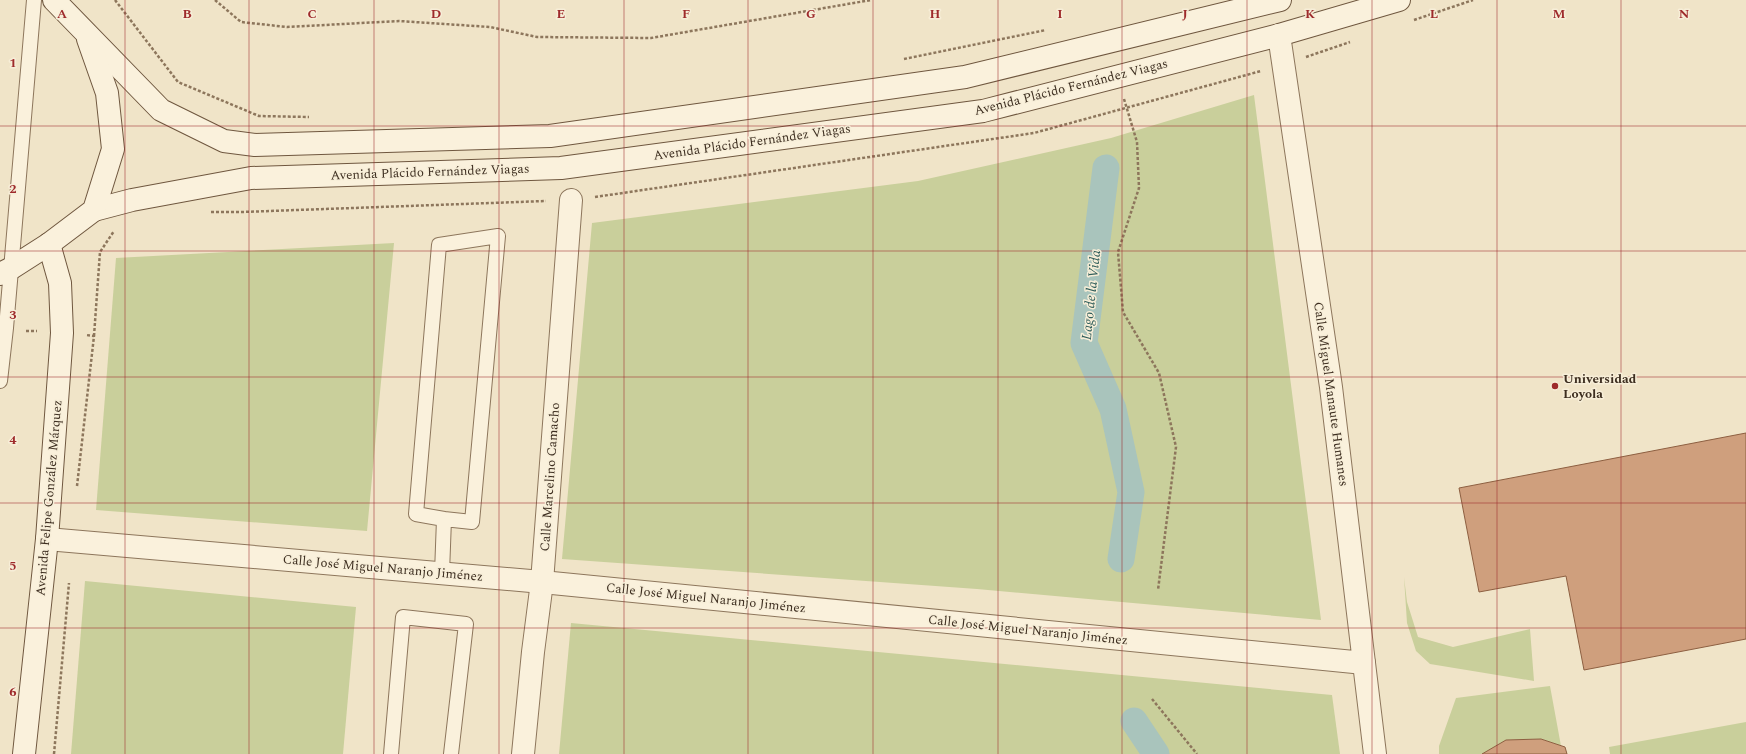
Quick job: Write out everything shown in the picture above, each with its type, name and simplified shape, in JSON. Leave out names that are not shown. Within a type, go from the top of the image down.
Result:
[{"type":"main road","points":[[54,0],[160,110],[224,141],[255,145],[542,136],[574,133],[965,77],[1280,0]]},
{"type":"main road","name":"Avenida Plácido Fernández Viagas","points":[[94,210],[132,200],[251,178],[568,167],[983,111],[1279,35],[1399,0]]},
{"type":"main road","points":[[5,272],[49,244],[94,210],[113,149],[107,93],[86,32]]},
{"type":"main road","name":"Calle Miguel Manaute Humanes","points":[[1279,35],[1331,387],[1375,754]]},
{"type":"main road","name":"Calle Marcelino Camacho","points":[[523,754],[533,652],[542,582],[571,200]]},
{"type":"main road","name":"Avenida Felipe González Márquez","points":[[24,754],[47,539],[62,333],[60,283],[49,244]]},
{"type":"main road","name":"Calle José Miguel Naranjo Jiménez","points":[[47,539],[542,582],[1364,663]]},
{"type":"lane","points":[[0,381],[5,272],[34,0]]},
{"type":"lane","points":[[498,236],[472,522],[444,519],[416,514],[439,245],[498,236]]},
{"type":"lane","points":[[442,573],[444,519]]},
{"type":"lane","points":[[391,754],[403,617],[466,624],[451,754]]},
{"type":"path","points":[[115,0],[178,82],[259,116],[314,117]]},
{"type":"path","points":[[215,0],[241,22],[287,27],[399,22],[490,27],[537,37],[651,38],[871,0]]},
{"type":"path","points":[[903,59],[1050,29]]},
{"type":"path","points":[[1117,76],[1137,142],[1139,188],[1118,252],[1123,312],[1159,374],[1176,447],[1158,590]]},
{"type":"path","points":[[1152,698],[1197,754]]},
{"type":"green space","points":[[1254,95],[1321,620],[977,589],[562,559],[592,223],[918,181],[1111,138]]},
{"type":"green space","points":[[394,243],[367,531],[96,510],[116,258]]},
{"type":"green space","points":[[1404,577],[1407,602],[1418,637],[1453,647],[1530,629],[1534,681],[1430,664],[1416,651],[1407,623]]},
{"type":"green space","points":[[85,581],[356,607],[343,754],[71,754]]},
{"type":"green space","points":[[571,623],[1332,695],[1340,754],[559,754]]},
{"type":"green space","points":[[1550,686],[1561,746],[1541,739],[1507,740],[1482,754],[1439,754],[1439,746],[1456,698]]},
{"type":"green space","points":[[1746,722],[1746,754],[1610,754],[1609,747]]},
{"type":"building","points":[[1746,433],[1746,639],[1584,670],[1566,576],[1479,592],[1459,488]]},
{"type":"building","points":[[1541,739],[1565,747],[1567,754],[1482,754],[1506,740]]},
{"type":"waterway","name":"Lago de la Vida","points":[[1106,168],[1084,343],[1113,409],[1131,492],[1121,559]]},
{"type":"waterway","name":"Lago de la Vida","points":[[1134,721],[1156,754]]},
{"type":"place","name":"Universidad Loyola","points":[[1555,386]]}]
